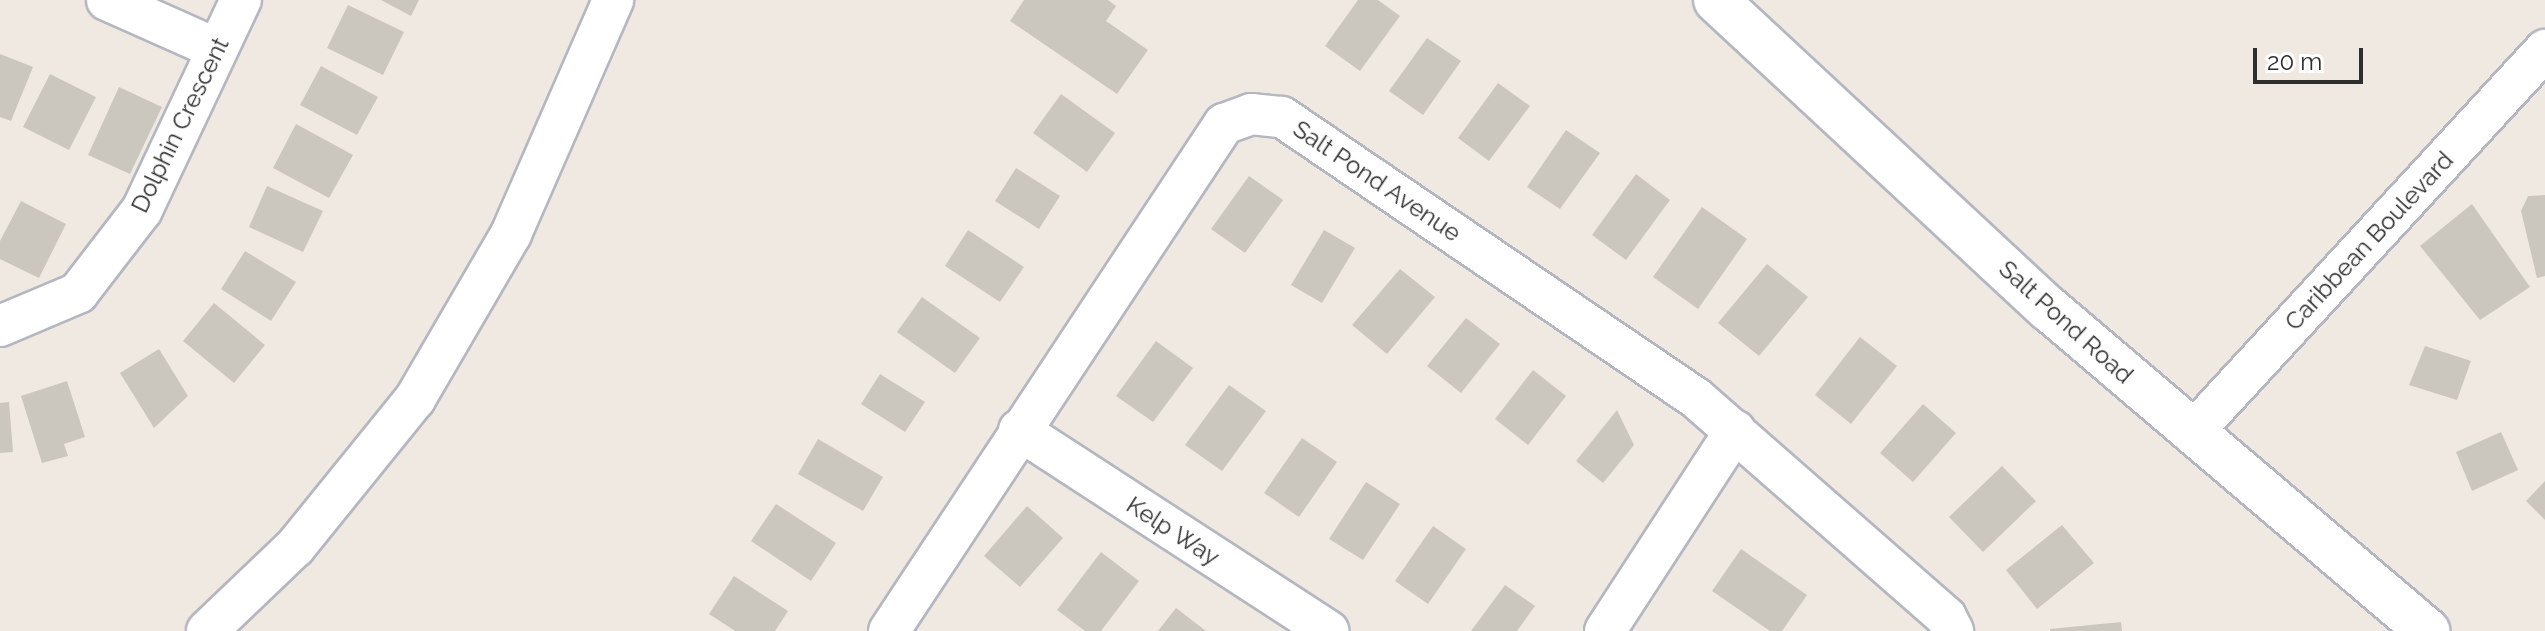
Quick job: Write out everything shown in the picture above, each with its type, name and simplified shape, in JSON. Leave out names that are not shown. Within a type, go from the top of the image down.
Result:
[{"type":"street","points":[[107,0],[217,49]]},
{"type":"street","name":"Dolphin Crescent","points":[[0,326],[78,293],[142,210],[241,0]]},
{"type":"street","points":[[207,631],[295,547],[415,399],[511,234],[613,0]]},
{"type":"street","name":"Salt Pond Road","points":[[1716,0],[2192,433],[2428,631]]},
{"type":"street","name":"Caribbean Boulevard","points":[[2192,433],[2545,50]]},
{"type":"street","name":"Salt Pond Avenue","points":[[889,631],[1224,124],[1251,114],[1282,117],[1735,431],[1946,617],[1953,631]]},
{"type":"street","name":"Kelp Way","points":[[1019,430],[1328,631]]},
{"type":"street","points":[[1605,631],[1735,431]]},
{"type":"building","points":[[381,0],[419,0],[411,16]]},
{"type":"building","points":[[1024,0],[1108,0],[1116,6],[1106,21],[1148,50],[1117,94],[1010,21]]},
{"type":"building","points":[[1358,0],[1378,0],[1400,16],[1360,71],[1325,46]]},
{"type":"building","points":[[348,5],[404,32],[383,75],[327,48]]},
{"type":"building","points":[[1427,38],[1461,61],[1423,115],[1389,91]]},
{"type":"building","points":[[0,54],[33,67],[11,121],[0,117]]},
{"type":"building","points":[[321,66],[378,97],[357,135],[300,105]]},
{"type":"building","points":[[50,74],[96,97],[69,150],[23,127]]},
{"type":"building","points":[[1498,83],[1530,106],[1489,161],[1458,138]]},
{"type":"building","points":[[119,87],[162,107],[130,174],[88,155]]},
{"type":"building","points":[[1061,94],[1115,133],[1087,172],[1033,133]]},
{"type":"building","points":[[296,124],[353,155],[329,198],[273,168]]},
{"type":"building","points":[[1566,130],[1600,153],[1560,209],[1527,187]]},
{"type":"building","points":[[1016,168],[1060,196],[1039,229],[995,201]]},
{"type":"building","points":[[1636,174],[1670,200],[1626,260],[1592,235]]},
{"type":"building","points":[[1249,176],[1283,200],[1245,253],[1211,229]]},
{"type":"building","points":[[267,186],[323,211],[303,252],[249,227]]},
{"type":"building","points":[[2545,195],[2545,276],[2537,278],[2521,211],[2528,196]]},
{"type":"building","points":[[21,201],[66,224],[39,278],[0,259],[0,241]]},
{"type":"building","points":[[2472,204],[2530,287],[2480,320],[2420,246]]},
{"type":"building","points":[[1702,207],[1747,239],[1698,309],[1653,277]]},
{"type":"building","points":[[968,230],[1024,267],[1000,302],[945,266]]},
{"type":"building","points":[[1324,230],[1355,248],[1322,303],[1291,285]]},
{"type":"building","points":[[245,251],[296,282],[271,321],[221,289]]},
{"type":"building","points":[[1767,264],[1808,297],[1759,356],[1718,323]]},
{"type":"building","points":[[1400,269],[1435,297],[1387,354],[1352,325]]},
{"type":"building","points":[[922,297],[980,338],[955,373],[897,332]]},
{"type":"building","points":[[214,303],[265,345],[234,383],[183,341]]},
{"type":"building","points":[[1466,318],[1500,344],[1461,393],[1427,366]]},
{"type":"building","points":[[1860,337],[1897,366],[1851,424],[1815,395]]},
{"type":"building","points":[[1156,341],[1193,368],[1153,422],[1116,396]]},
{"type":"building","points":[[2425,346],[2471,361],[2457,400],[2409,385]]},
{"type":"building","points":[[159,349],[188,396],[154,428],[120,373]]},
{"type":"building","points":[[1533,370],[1566,396],[1528,445],[1495,419]]},
{"type":"building","points":[[880,374],[925,402],[905,432],[861,404]]},
{"type":"building","points":[[67,381],[85,437],[64,444],[68,456],[42,463],[21,396]]},
{"type":"building","points":[[1229,385],[1266,411],[1222,471],[1185,445]]},
{"type":"building","points":[[9,402],[13,452],[0,453],[0,403]]},
{"type":"building","points":[[1923,404],[1956,433],[1913,482],[1880,453]]},
{"type":"building","points":[[1617,410],[1634,445],[1603,483],[1576,461]]},
{"type":"building","points":[[2501,432],[2518,470],[2472,491],[2456,452]]},
{"type":"building","points":[[1302,438],[1337,462],[1299,517],[1264,493]]},
{"type":"building","points":[[818,439],[883,477],[863,511],[798,474]]},
{"type":"building","points":[[2002,466],[2036,501],[1983,552],[1949,517]]},
{"type":"building","points":[[2545,481],[2545,520],[2526,501]]},
{"type":"building","points":[[1366,482],[1400,504],[1363,560],[1329,539]]},
{"type":"building","points":[[776,504],[836,543],[811,581],[751,541]]},
{"type":"building","points":[[1027,506],[1063,538],[1020,587],[984,556]]},
{"type":"building","points":[[2062,525],[2094,563],[2037,609],[2006,570]]},
{"type":"building","points":[[1433,526],[1466,549],[1428,604],[1395,581]]},
{"type":"building","points":[[1741,549],[1807,595],[1782,631],[1770,631],[1712,591]]},
{"type":"building","points":[[1101,552],[1139,581],[1101,631],[1085,631],[1057,610]]},
{"type":"building","points":[[734,576],[788,611],[775,631],[735,631],[709,614]]},
{"type":"building","points":[[1505,585],[1535,606],[1517,631],[1471,631]]},
{"type":"building","points":[[1176,608],[1206,631],[1158,631]]},
{"type":"building","points":[[2121,622],[2122,631],[2050,631],[2050,629]]}]
